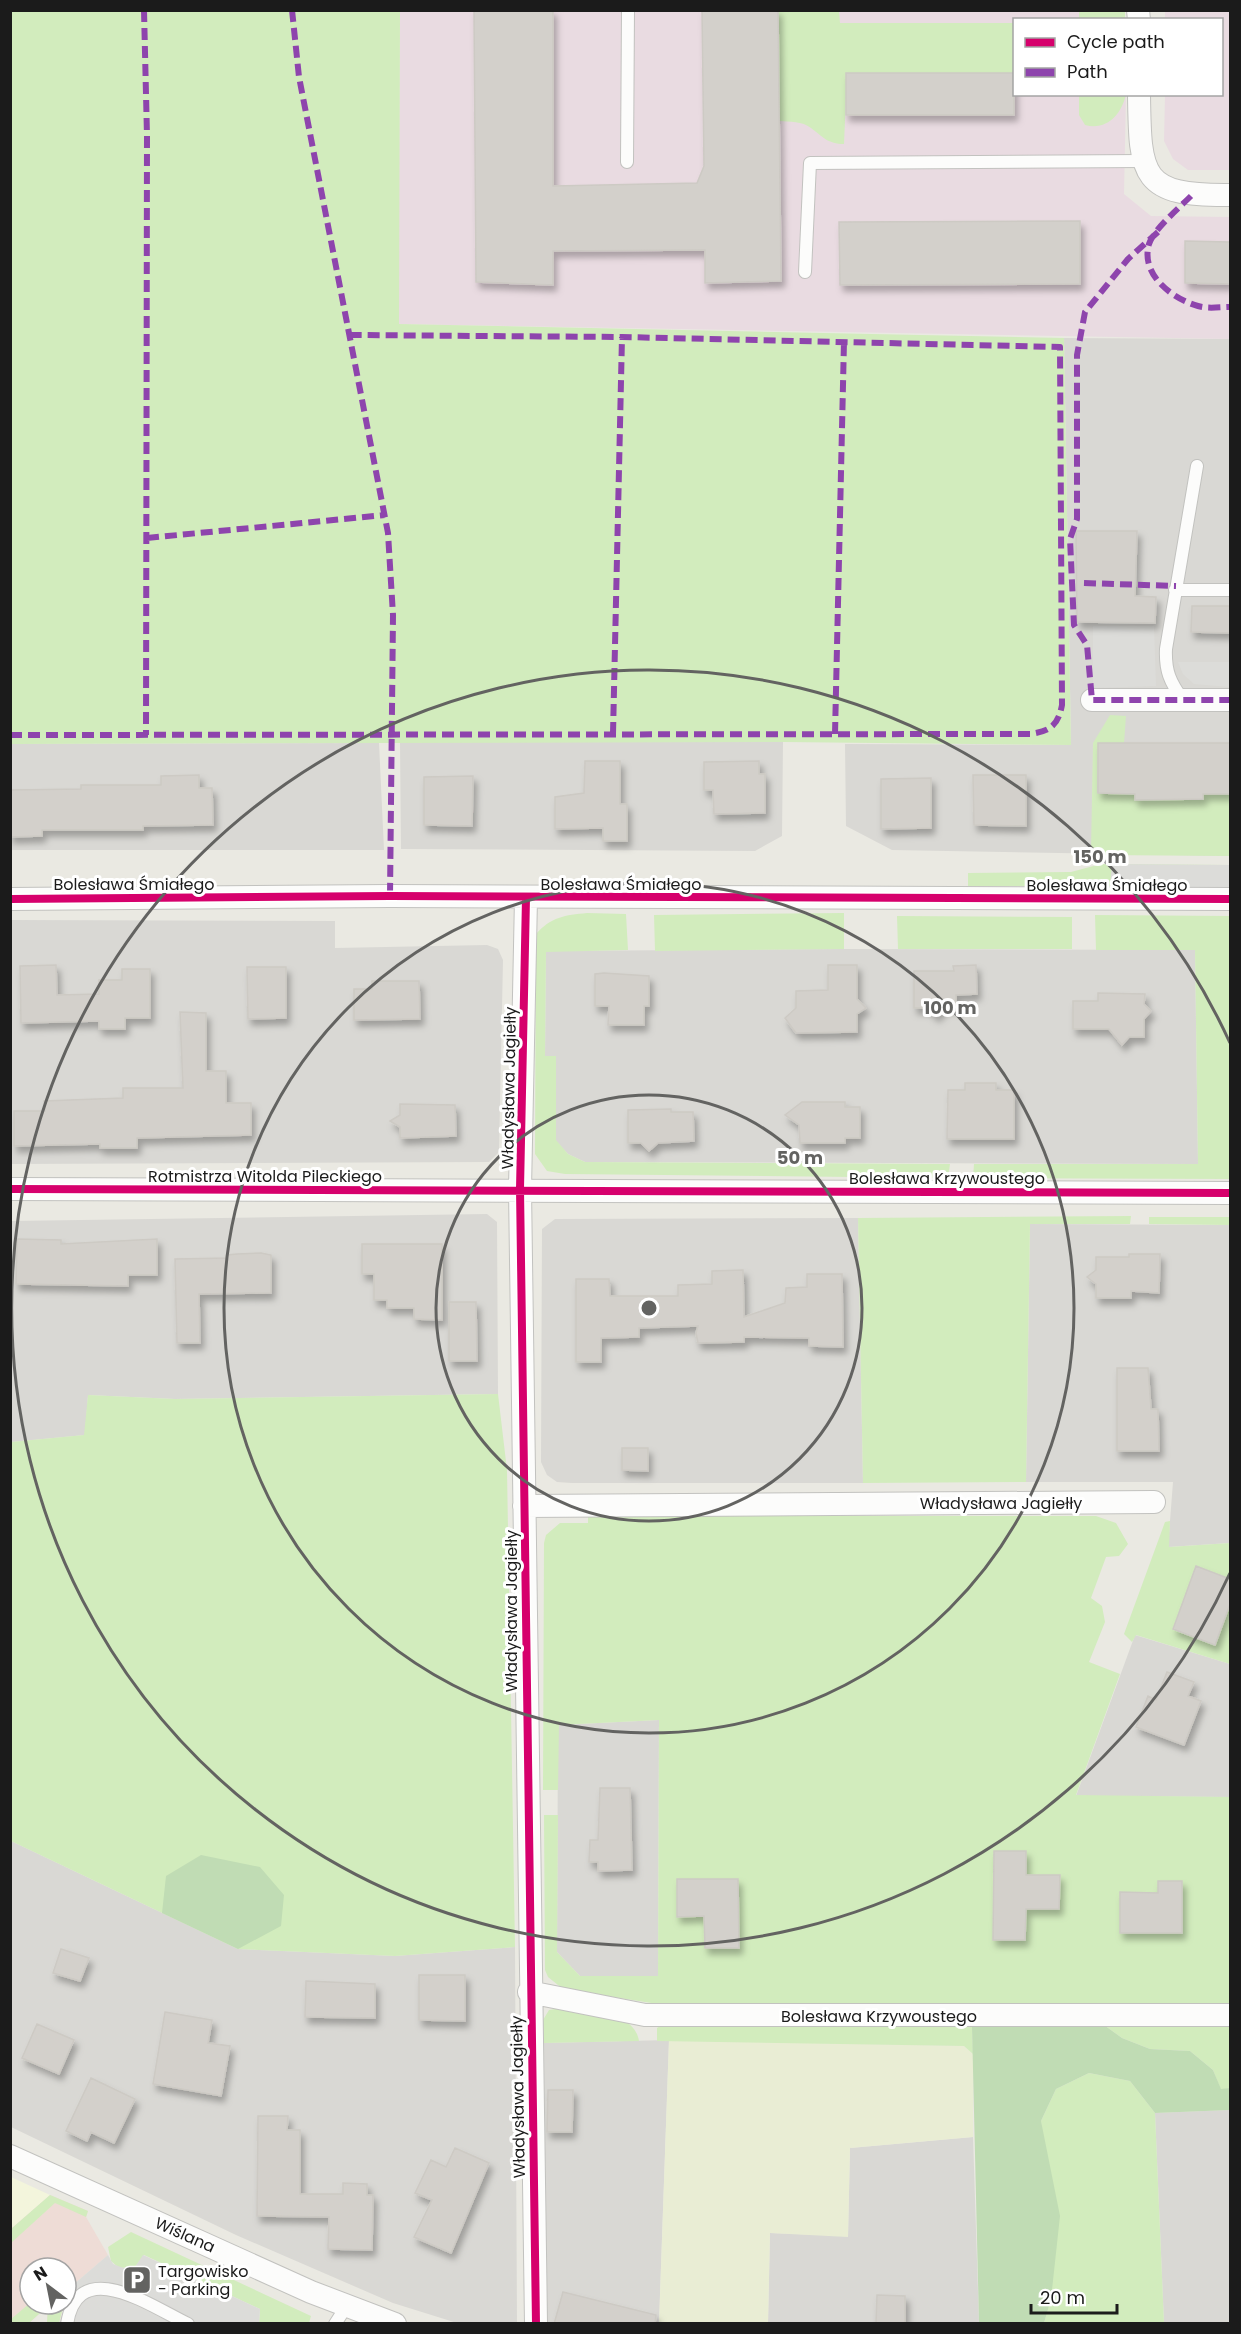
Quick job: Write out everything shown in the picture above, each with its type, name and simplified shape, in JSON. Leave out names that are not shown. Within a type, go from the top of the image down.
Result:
[{"type":"street","points":[[1139,96],[1143,161],[1157,182],[1172,192],[1191,196],[1230,195]]},
{"type":"street","points":[[1092,700],[1230,700]]},
{"type":"street","name":"Bolesława Śmiałego","points":[[10,898],[1230,899]]},
{"type":"street","name":"Władysława Jagiełły","points":[[526,898],[520,1189],[529,1992],[536,2324]]},
{"type":"street","name":"Rotmistrza Witolda Pileckiego","points":[[10,1189],[520,1189]]},
{"type":"street","name":"Bolesława Krzywoustego","points":[[520,1189],[1230,1193]]},
{"type":"street","name":"Władysława Jagiełły","points":[[524,1506],[1154,1502]]},
{"type":"street","name":"Bolesława Krzywoustego","points":[[529,1992],[645,2015],[1230,2016]]},
{"type":"street","name":"Wiślana","points":[[10,2156],[340,2315],[395,2324]]},
{"type":"lane","points":[[627,162],[628,10]]},
{"type":"lane","points":[[805,272],[810,163],[1143,161]]},
{"type":"lane","points":[[1183,700],[1170,682],[1165,667],[1175,590],[1197,466]]},
{"type":"lane","points":[[1175,590],[1230,590]]},
{"type":"lane","points":[[67,2324],[72,2306],[78,2298],[91,2289],[99,2287],[117,2291],[188,2324]]},
{"type":"shaded area","points":[[400,11],[1125,11],[1125,18],[1013,18],[1013,96],[1126,96],[1124,194],[1151,216],[1230,217],[1230,339],[398,324]]},
{"type":"shaded area","points":[[1165,11],[1230,11],[1230,170],[1188,170],[1173,159],[1164,141],[1165,96],[1223,96],[1223,18],[1165,18]]},
{"type":"shaded area","points":[[1064,338],[1230,339],[1230,856],[892,850],[846,826],[845,744],[1071,745]]},
{"type":"shaded area","points":[[1093,626],[1154,626],[1156,686],[1093,688]]},
{"type":"shaded area","points":[[1178,662],[1230,662],[1230,687],[1194,684],[1183,674]]},
{"type":"shaded area","points":[[400,742],[783,742],[782,836],[755,851],[401,849]]},
{"type":"shaded area","points":[[379,743],[384,850],[11,850],[10,744]]},
{"type":"shaded area","points":[[1112,864],[1230,865],[1230,889],[1110,886]]},
{"type":"shaded area","points":[[10,920],[335,921],[335,948],[487,945],[498,949],[503,960],[499,1152],[489,1162],[11,1164]]},
{"type":"shaded area","points":[[1195,950],[1198,1164],[585,1162],[568,1154],[556,1141],[556,1056],[545,1057],[546,951]]},
{"type":"shaded area","points":[[487,1214],[497,1222],[498,1394],[175,1399],[88,1395],[85,1435],[11,1442],[11,1221]]},
{"type":"shaded area","points":[[858,1218],[863,1483],[572,1483],[557,1482],[547,1475],[541,1462],[542,1229],[555,1219]]},
{"type":"shaded area","points":[[1030,1224],[1230,1225],[1230,1543],[1168,1547],[1173,1482],[1026,1482]]},
{"type":"shaded area","points":[[1135,1635],[1230,1664],[1230,1797],[1076,1796]]},
{"type":"shaded area","points":[[659,1720],[658,1976],[580,1976],[557,1952],[558,1725]]},
{"type":"shaded area","points":[[11,1841],[238,1949],[395,1956],[515,1947],[517,2323],[457,2323],[393,2303],[236,2235],[11,2127]]},
{"type":"shaded area","points":[[669,2040],[659,2323],[546,2323],[544,2043]]},
{"type":"shaded area","points":[[669,2040],[964,2046],[973,2054],[973,2137],[850,2148],[848,2237],[770,2233],[768,2323],[659,2324]]},
{"type":"shaded area","points":[[1230,2110],[1230,2323],[1164,2323],[1155,2113]]},
{"type":"shaded area","points":[[973,2137],[979,2323],[768,2324],[770,2233],[848,2236],[850,2148]]},
{"type":"shaded area","points":[[11,2177],[50,2195],[11,2229]]},
{"type":"shaded area","points":[[50,2195],[88,2211],[86,2217],[108,2255],[78,2281],[78,2256],[18,2256],[18,2316],[37,2316],[29,2323],[11,2323],[10,2229]]},
{"type":"shaded area","name":"Targowisko - Parking","points":[[108,2255],[113,2264],[126,2269],[135,2267],[143,2255],[260,2309],[259,2323],[59,2324],[62,2316],[78,2316],[78,2281]]},
{"type":"shaded area","points":[[47,2316],[61,2316],[59,2323],[47,2323]]},
{"type":"green space","points":[[10,11],[400,11],[399,324],[1064,338],[1071,745],[783,742],[11,744]]},
{"type":"green space","points":[[778,11],[839,11],[840,23],[1013,23],[1013,73],[847,73],[844,144],[826,139],[804,124],[779,121]]},
{"type":"green space","points":[[1079,11],[1125,11],[1125,18],[1079,18]]},
{"type":"green space","points":[[1079,96],[1125,96],[1117,114],[1107,123],[1085,125],[1079,115]]},
{"type":"green space","points":[[1110,715],[1126,716],[1124,743],[1098,743],[1097,793],[1186,794],[1187,800],[1203,800],[1203,794],[1230,794],[1230,856],[1098,855],[1091,851],[1093,743]]},
{"type":"green space","points":[[1101,864],[1230,865],[1230,886],[968,886],[968,873],[1071,872]]},
{"type":"green space","points":[[587,913],[626,914],[628,950],[546,952],[545,1056],[556,1056],[556,1140],[568,1154],[585,1162],[950,1164],[948,1178],[565,1174],[547,1171],[535,1154],[536,934],[547,924],[559,918]]},
{"type":"green space","points":[[844,913],[844,949],[655,951],[654,915]]},
{"type":"green space","points":[[1095,915],[1230,916],[1230,1179],[973,1178],[974,1164],[1198,1164],[1195,950],[1096,950]]},
{"type":"green space","points":[[897,916],[1072,917],[1072,949],[898,949]]},
{"type":"green space","points":[[1131,1216],[1130,1224],[1030,1224],[1026,1482],[863,1483],[858,1218]]},
{"type":"green space","points":[[1149,1217],[1230,1217],[1230,1225],[1149,1224]]},
{"type":"green space","points":[[498,1394],[507,1470],[515,1947],[395,1956],[238,1949],[11,1841],[11,1442],[84,1435],[88,1395],[175,1399]]},
{"type":"green space","points":[[588,1516],[1096,1516],[1116,1523],[1128,1544],[1119,1556],[1106,1557],[1091,1598],[1102,1606],[1105,1622],[1089,1662],[1120,1674],[1076,1795],[1230,1797],[1230,2007],[664,2005],[563,1989],[548,1977],[545,1970],[544,1815],[558,1815],[557,1952],[580,1976],[658,1976],[659,1720],[559,1725],[558,1790],[543,1790],[544,1543],[546,1535],[560,1523],[588,1523]]},
{"type":"green space","points":[[1170,1521],[1169,1547],[1230,1543],[1230,1664],[1136,1635],[1132,1642],[1124,1634],[1165,1522]]},
{"type":"green space","points":[[201,1855],[260,1867],[284,1895],[281,1926],[238,1949],[162,1913],[166,1876]]},
{"type":"green space","points":[[561,2008],[608,2014],[619,2018],[635,2031],[639,2041],[544,2043],[543,2020],[549,2010]]},
{"type":"green space","points":[[663,2024],[972,2027],[973,2054],[964,2046],[657,2041],[657,2028]]},
{"type":"green space","points":[[1104,2025],[1230,2027],[1230,2088],[1221,2090],[1213,2070],[1190,2051],[1150,2049],[1122,2038]]},
{"type":"green space","points":[[1104,2025],[1122,2038],[1150,2049],[1190,2051],[1213,2070],[1221,2089],[1230,2088],[1230,2110],[1155,2113],[1130,2081],[1089,2073],[1056,2089],[1041,2121],[1060,2216],[1051,2299],[1044,2323],[979,2323],[972,2027]]},
{"type":"green space","points":[[1089,2073],[1130,2081],[1155,2113],[1164,2323],[1044,2323],[1051,2298],[1041,2121],[1056,2089]]},
{"type":"green space","points":[[50,2195],[88,2211],[86,2217],[55,2203],[11,2243],[11,2229]]},
{"type":"green space","points":[[131,2232],[311,2316],[309,2323],[259,2323],[260,2309],[144,2255],[135,2267],[119,2268],[111,2261],[108,2247]]},
{"type":"green space","points":[[18,2313],[18,2316],[37,2316],[29,2323],[11,2323],[10,2320]]},
{"type":"green space","points":[[47,2316],[61,2316],[59,2323],[47,2323]]},
{"type":"building","points":[[474,10],[553,10],[553,186],[697,183],[704,166],[702,10],[778,10],[781,281],[705,283],[705,250],[553,251],[553,285],[476,282]]},
{"type":"building","points":[[846,73],[1013,73],[1014,115],[846,115]]},
{"type":"building","points":[[1080,221],[1080,284],[840,285],[839,222]]},
{"type":"building","points":[[1185,241],[1230,242],[1230,284],[1185,283]]},
{"type":"building","points":[[1076,531],[1137,531],[1135,596],[1156,597],[1155,623],[1077,622]]},
{"type":"building","points":[[1192,606],[1230,606],[1230,633],[1191,632]]},
{"type":"building","points":[[1098,743],[1230,743],[1230,794],[1203,794],[1203,799],[1135,800],[1135,794],[1098,793]]},
{"type":"building","points":[[585,761],[620,761],[620,804],[627,804],[627,841],[603,841],[603,828],[555,829],[555,797],[584,793]]},
{"type":"building","points":[[759,761],[759,774],[765,774],[765,813],[714,814],[713,790],[704,790],[704,762]]},
{"type":"building","points":[[199,775],[199,788],[212,788],[213,825],[143,826],[143,830],[42,830],[42,836],[10,837],[10,790],[81,789],[81,785],[161,785],[161,776]]},
{"type":"building","points":[[973,775],[1026,775],[1026,826],[974,825]]},
{"type":"building","points":[[473,776],[472,826],[424,825],[424,777]]},
{"type":"building","points":[[931,778],[931,828],[881,829],[881,779]]},
{"type":"building","points":[[56,965],[57,995],[99,994],[99,980],[122,980],[122,969],[150,969],[150,1018],[125,1018],[125,1029],[99,1029],[99,1021],[21,1023],[20,966]]},
{"type":"building","points":[[828,965],[857,965],[857,999],[866,1008],[857,1014],[857,1032],[796,1033],[785,1018],[796,1008],[796,991],[828,990]]},
{"type":"building","points":[[976,965],[977,994],[956,995],[956,1007],[944,1007],[936,1016],[927,1008],[914,1008],[914,971],[954,971],[953,966]]},
{"type":"building","points":[[247,967],[286,967],[286,1018],[248,1019]]},
{"type":"building","points":[[595,974],[649,976],[649,1006],[644,1006],[644,1025],[608,1025],[609,1006],[595,1006]]},
{"type":"building","points":[[372,981],[419,981],[420,1019],[354,1020],[354,989],[372,989]]},
{"type":"building","points":[[1098,993],[1145,994],[1144,1004],[1151,1011],[1144,1019],[1144,1037],[1129,1037],[1122,1045],[1109,1029],[1073,1029],[1073,1001],[1098,1001]]},
{"type":"building","points":[[180,1012],[206,1013],[206,1071],[226,1071],[226,1103],[251,1103],[251,1135],[137,1138],[137,1148],[100,1148],[100,1144],[14,1146],[14,1111],[45,1111],[44,1101],[123,1098],[123,1088],[183,1088]]},
{"type":"building","points":[[965,1083],[996,1083],[996,1090],[1014,1090],[1014,1139],[947,1139],[948,1090],[965,1090]]},
{"type":"building","points":[[802,1102],[845,1102],[845,1107],[860,1107],[860,1138],[845,1138],[845,1143],[800,1143],[799,1125],[785,1115]]},
{"type":"building","points":[[400,1104],[455,1105],[456,1136],[400,1138],[400,1127],[390,1121],[400,1115]]},
{"type":"building","points":[[671,1109],[671,1112],[693,1112],[694,1141],[658,1143],[649,1151],[641,1143],[628,1143],[628,1110]]},
{"type":"building","points":[[17,1239],[61,1240],[61,1244],[157,1239],[157,1275],[128,1275],[128,1286],[16,1284]]},
{"type":"building","points":[[362,1244],[442,1244],[442,1320],[414,1319],[414,1308],[387,1308],[387,1300],[374,1300],[374,1274],[362,1274]]},
{"type":"building","points":[[261,1253],[271,1255],[271,1293],[199,1294],[200,1343],[177,1343],[175,1259],[227,1258],[227,1255]]},
{"type":"building","points":[[1129,1254],[1160,1254],[1159,1293],[1131,1291],[1131,1298],[1096,1298],[1096,1284],[1087,1277],[1096,1270],[1096,1257],[1129,1257]]},
{"type":"building","points":[[743,1270],[744,1317],[785,1303],[786,1288],[807,1287],[807,1274],[842,1274],[843,1347],[809,1346],[809,1338],[744,1337],[744,1342],[698,1343],[696,1333],[698,1326],[639,1328],[639,1337],[601,1338],[601,1362],[576,1362],[576,1279],[609,1279],[610,1296],[678,1296],[678,1285],[712,1284],[712,1271]]},
{"type":"building","points":[[449,1302],[476,1302],[477,1361],[449,1361]]},
{"type":"building","points":[[1117,1368],[1148,1368],[1151,1409],[1158,1409],[1159,1451],[1117,1451]]},
{"type":"building","points":[[622,1448],[648,1448],[648,1471],[622,1470]]},
{"type":"building","points":[[1196,1566],[1230,1579],[1230,1604],[1215,1645],[1173,1629]]},
{"type":"building","points":[[1167,1672],[1194,1682],[1188,1696],[1201,1701],[1184,1745],[1136,1727],[1148,1696],[1156,1700]]},
{"type":"building","points":[[600,1788],[630,1788],[632,1870],[598,1871],[598,1862],[589,1862],[590,1840],[598,1840]]},
{"type":"building","points":[[994,1851],[1026,1851],[1026,1875],[1060,1875],[1059,1909],[1026,1909],[1025,1940],[993,1940]]},
{"type":"building","points":[[677,1879],[738,1879],[739,1948],[705,1948],[704,1916],[677,1917]]},
{"type":"building","points":[[1158,1881],[1182,1881],[1182,1933],[1120,1933],[1120,1892],[1158,1893]]},
{"type":"building","points":[[61,1949],[89,1958],[80,1981],[53,1973]]},
{"type":"building","points":[[419,1975],[465,1975],[465,2021],[419,2020]]},
{"type":"building","points":[[306,1981],[375,1984],[375,2018],[305,2017]]},
{"type":"building","points":[[165,2012],[212,2020],[208,2043],[230,2046],[221,2096],[153,2084]]},
{"type":"building","points":[[37,2024],[74,2040],[59,2074],[22,2058]]},
{"type":"building","points":[[91,2078],[135,2099],[114,2143],[91,2132],[87,2141],[66,2131]]},
{"type":"building","points":[[548,2090],[573,2090],[572,2132],[547,2132]]},
{"type":"building","points":[[258,2116],[288,2116],[287,2130],[300,2130],[300,2194],[343,2194],[343,2183],[367,2184],[367,2195],[373,2195],[372,2250],[328,2249],[329,2217],[257,2216]]},
{"type":"building","points":[[455,2148],[489,2163],[451,2253],[414,2237],[432,2200],[415,2193],[431,2160],[446,2167]]},
{"type":"building","points":[[563,2292],[656,2315],[655,2324],[554,2324]]},
{"type":"building","points":[[877,2295],[905,2296],[905,2324],[876,2324]]},
{"type":"marked path","points":[[144,10],[147,136],[146,735]]},
{"type":"marked path","points":[[292,10],[299,77],[388,533],[393,615],[390,896]]},
{"type":"marked path","points":[[1191,196],[1168,218],[1152,238],[1147,255],[1149,266],[1161,284],[1188,303],[1210,308],[1230,307]]},
{"type":"marked path","points":[[1158,232],[1128,259],[1085,312],[1077,355],[1077,519],[1070,539],[1074,625],[1087,645],[1092,700],[1230,700]]},
{"type":"marked path","points":[[10,735],[1030,734],[1048,729],[1058,718],[1062,705],[1060,347],[622,337],[351,335]]},
{"type":"marked path","points":[[613,734],[622,337]]},
{"type":"marked path","points":[[835,734],[844,341]]},
{"type":"marked path","points":[[147,538],[385,515]]},
{"type":"marked path","points":[[1084,583],[1176,586]]},
{"type":"cycle path","points":[[10,899],[390,896],[1230,899]]},
{"type":"cycle path","points":[[526,898],[520,1189],[536,2324]]},
{"type":"cycle path","points":[[10,1189],[1230,1193]]},
{"type":"place","name":"Targowisko - Parking","points":[[137,2280]]}]
